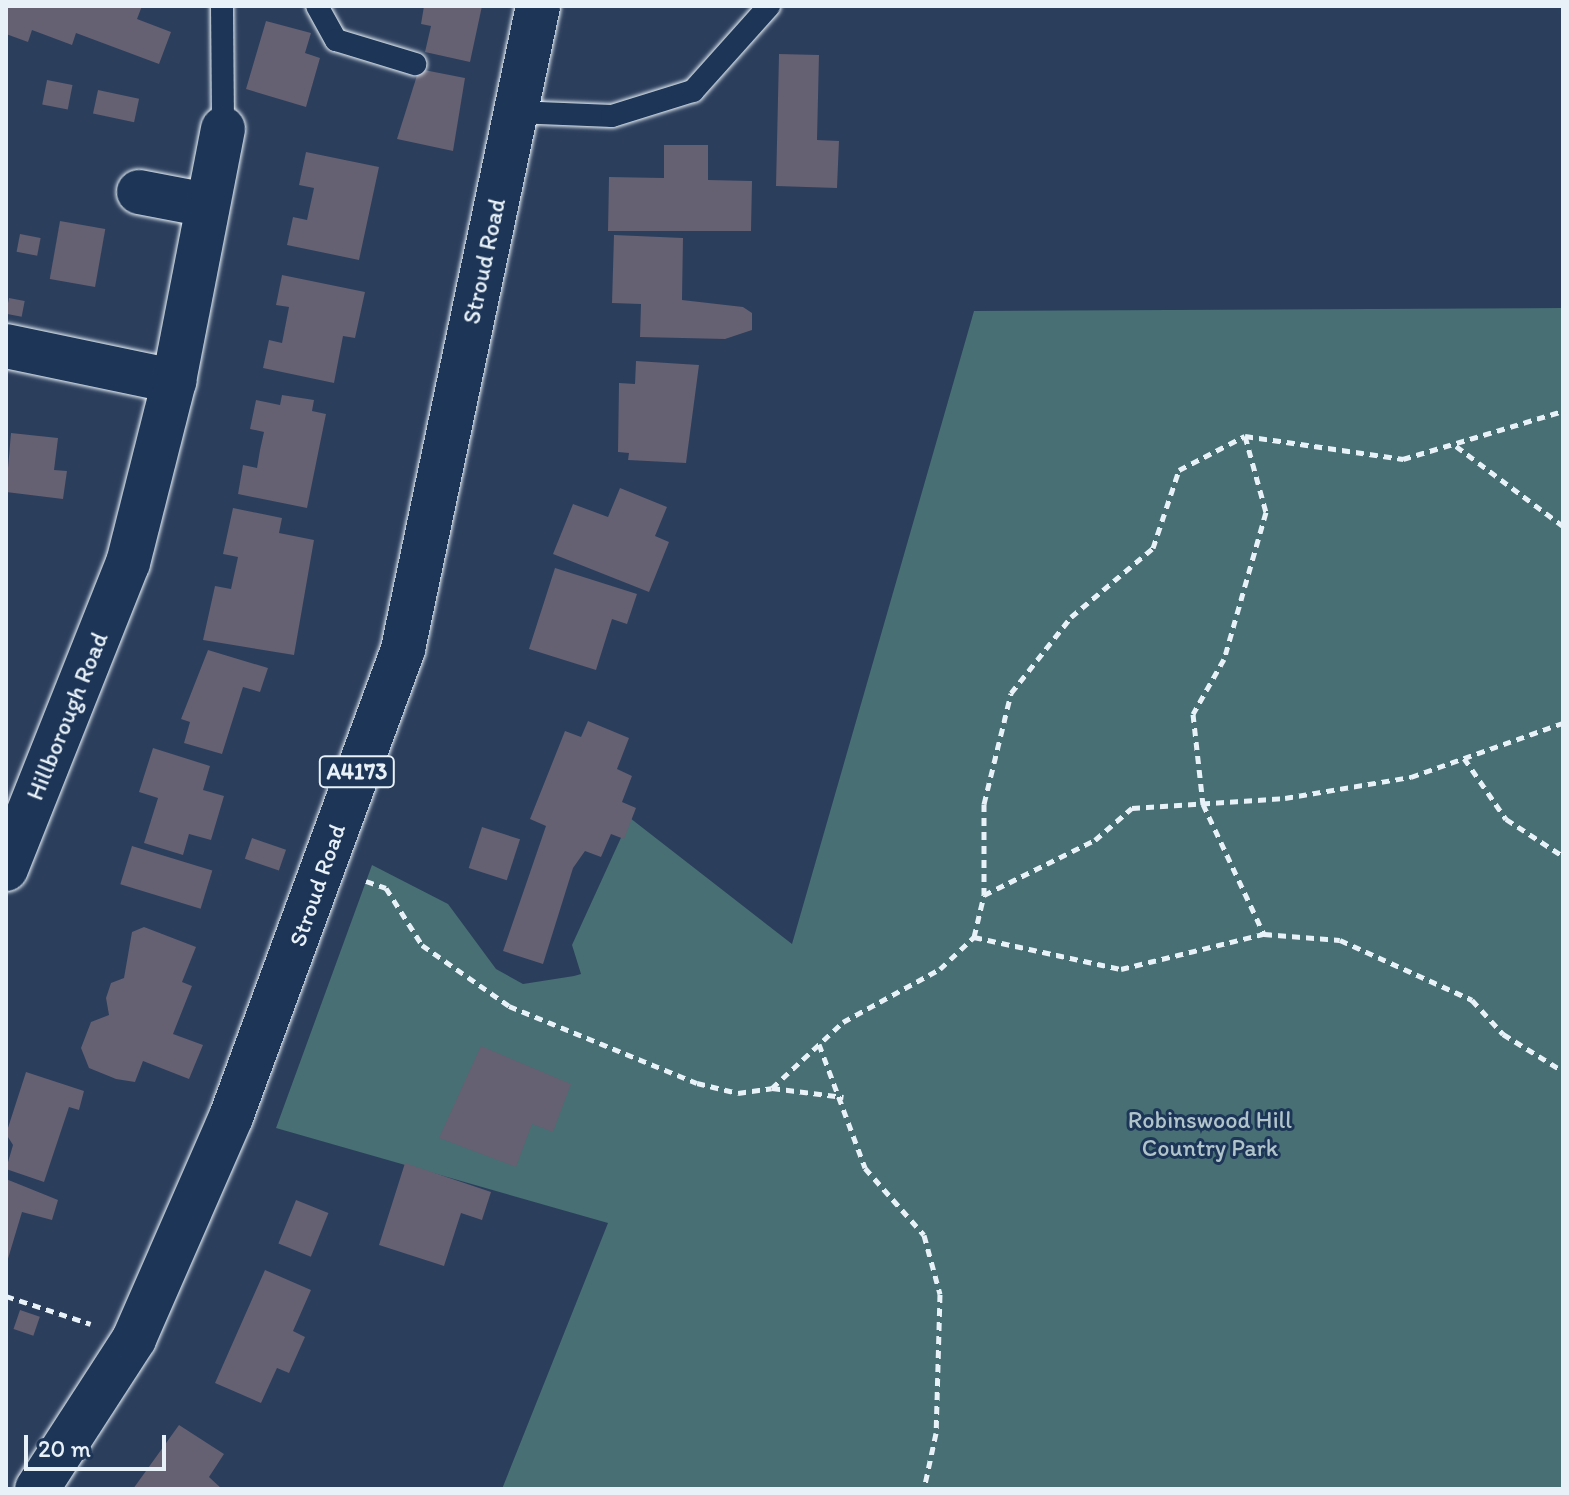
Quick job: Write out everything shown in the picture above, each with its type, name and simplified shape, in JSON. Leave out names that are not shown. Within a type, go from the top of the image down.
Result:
[{"type":"main road","name":"Stroud Road","points":[[37,1489],[134,1339],[231,1117],[327,866],[403,649],[538,6]]},
{"type":"main road","name":"Hillborough Road","points":[[6,869],[128,563],[174,381],[223,129]]},
{"type":"main road","points":[[139,192],[207,205]]},
{"type":"main road","points":[[6,346],[174,381]]},
{"type":"lane","points":[[222,6],[223,129]]},
{"type":"lane","points":[[317,6],[336,40],[415,64]]},
{"type":"lane","points":[[515,112],[612,116],[693,91],[769,6]]},
{"type":"path","points":[[772,1088],[819,1044],[882,995],[940,969],[974,937],[984,895],[984,804],[1011,693],[1071,617],[1153,548],[1179,470],[1245,436],[1403,459],[1563,411]]},
{"type":"path","points":[[1245,436],[1266,512],[1224,659],[1193,714],[1203,804],[1264,934]]},
{"type":"path","points":[[1455,445],[1563,526]]},
{"type":"path","points":[[984,895],[1095,840],[1132,808],[1203,804],[1411,777],[1563,723]]},
{"type":"path","points":[[1464,758],[1506,819],[1563,856]]},
{"type":"path","points":[[327,866],[386,888],[422,945],[509,1006],[697,1083],[738,1093],[772,1088],[843,1097]]},
{"type":"path","points":[[974,937],[1121,969],[1264,934],[1340,940],[1472,1000],[1503,1034],[1563,1071]]},
{"type":"path","points":[[819,1044],[843,1097],[865,1168],[924,1235],[940,1294],[936,1433],[924,1489]]},
{"type":"path","points":[[6,1296],[134,1339]]},
{"type":"green space","name":"Robinswood Hill Country Park","points":[[1563,308],[1563,1489],[502,1489],[608,1223],[276,1128],[372,865],[448,904],[496,969],[523,984],[574,976],[581,974],[572,945],[630,818],[792,944],[974,311]]},
{"type":"building","points":[[6,6],[142,6],[137,19],[171,32],[159,64],[76,33],[72,45],[32,30],[28,42],[6,34]]},
{"type":"building","points":[[424,6],[482,6],[470,62],[425,52],[431,26],[421,24]]},
{"type":"building","points":[[266,21],[311,33],[305,53],[320,58],[306,107],[246,89]]},
{"type":"building","points":[[779,54],[819,55],[817,140],[839,141],[837,188],[776,186]]},
{"type":"building","points":[[419,69],[465,78],[453,151],[397,139]]},
{"type":"building","points":[[47,80],[73,85],[68,110],[42,105]]},
{"type":"building","points":[[98,90],[139,99],[134,122],[93,113]]},
{"type":"building","points":[[664,145],[708,145],[708,180],[752,181],[751,231],[608,231],[609,177],[664,178]]},
{"type":"building","points":[[306,152],[379,167],[359,260],[287,245],[293,217],[307,220],[314,188],[299,185]]},
{"type":"building","points":[[60,221],[105,229],[95,287],[50,279]]},
{"type":"building","points":[[20,234],[41,238],[37,256],[17,252]]},
{"type":"building","points":[[614,235],[683,238],[682,300],[743,307],[752,313],[752,330],[725,339],[640,337],[641,304],[612,303]]},
{"type":"building","points":[[282,275],[365,292],[355,338],[343,336],[334,383],[263,368],[269,340],[282,343],[289,307],[276,305]]},
{"type":"building","points":[[9,298],[25,301],[22,317],[6,314]]},
{"type":"building","points":[[636,361],[699,365],[686,463],[628,460],[629,453],[618,452],[619,383],[635,384]]},
{"type":"building","points":[[282,395],[314,400],[312,411],[326,414],[307,508],[238,494],[243,465],[257,468],[264,432],[250,429],[256,400],[280,405]]},
{"type":"building","points":[[11,433],[58,438],[54,470],[67,471],[63,499],[6,492]]},
{"type":"building","points":[[620,488],[667,507],[655,536],[669,542],[649,592],[553,554],[573,504],[608,517]]},
{"type":"building","points":[[233,508],[282,518],[279,533],[314,540],[294,655],[203,640],[215,586],[231,589],[238,557],[223,554]]},
{"type":"building","points":[[555,568],[637,594],[627,624],[612,619],[596,670],[529,649]]},
{"type":"building","points":[[208,650],[268,668],[260,692],[243,687],[222,754],[184,743],[190,722],[181,719]]},
{"type":"building","points":[[588,721],[629,738],[617,769],[632,776],[622,802],[636,808],[624,839],[611,834],[601,857],[585,851],[573,868],[543,964],[503,951],[546,826],[530,819],[565,731],[581,737]]},
{"type":"building","points":[[153,748],[210,766],[203,790],[224,796],[211,840],[189,834],[183,855],[144,843],[158,798],[139,792]]},
{"type":"building","points":[[482,827],[520,839],[507,880],[469,868]]},
{"type":"building","points":[[252,838],[286,850],[279,871],[245,859]]},
{"type":"building","points":[[132,846],[212,871],[201,909],[120,884]]},
{"type":"building","points":[[144,927],[196,947],[182,982],[192,986],[173,1034],[203,1045],[189,1079],[143,1061],[135,1082],[116,1079],[89,1068],[81,1048],[91,1022],[109,1015],[106,998],[111,983],[124,978],[132,932]]},
{"type":"building","points":[[481,1046],[571,1084],[553,1132],[532,1124],[516,1167],[439,1138]]},
{"type":"building","points":[[26,1072],[84,1091],[79,1110],[69,1107],[44,1182],[6,1169],[13,1145],[6,1134]]},
{"type":"building","points":[[405,1163],[491,1192],[482,1220],[461,1213],[444,1266],[379,1245]]},
{"type":"building","points":[[6,1179],[58,1200],[52,1220],[22,1212],[7,1262]]},
{"type":"building","points":[[296,1200],[328,1213],[311,1257],[278,1244]]},
{"type":"building","points":[[265,1270],[311,1290],[293,1331],[305,1337],[289,1373],[277,1368],[261,1403],[215,1383]]},
{"type":"building","points":[[20,1310],[40,1317],[33,1336],[13,1329]]},
{"type":"building","points":[[179,1425],[224,1454],[209,1477],[222,1489],[133,1489]]}]
